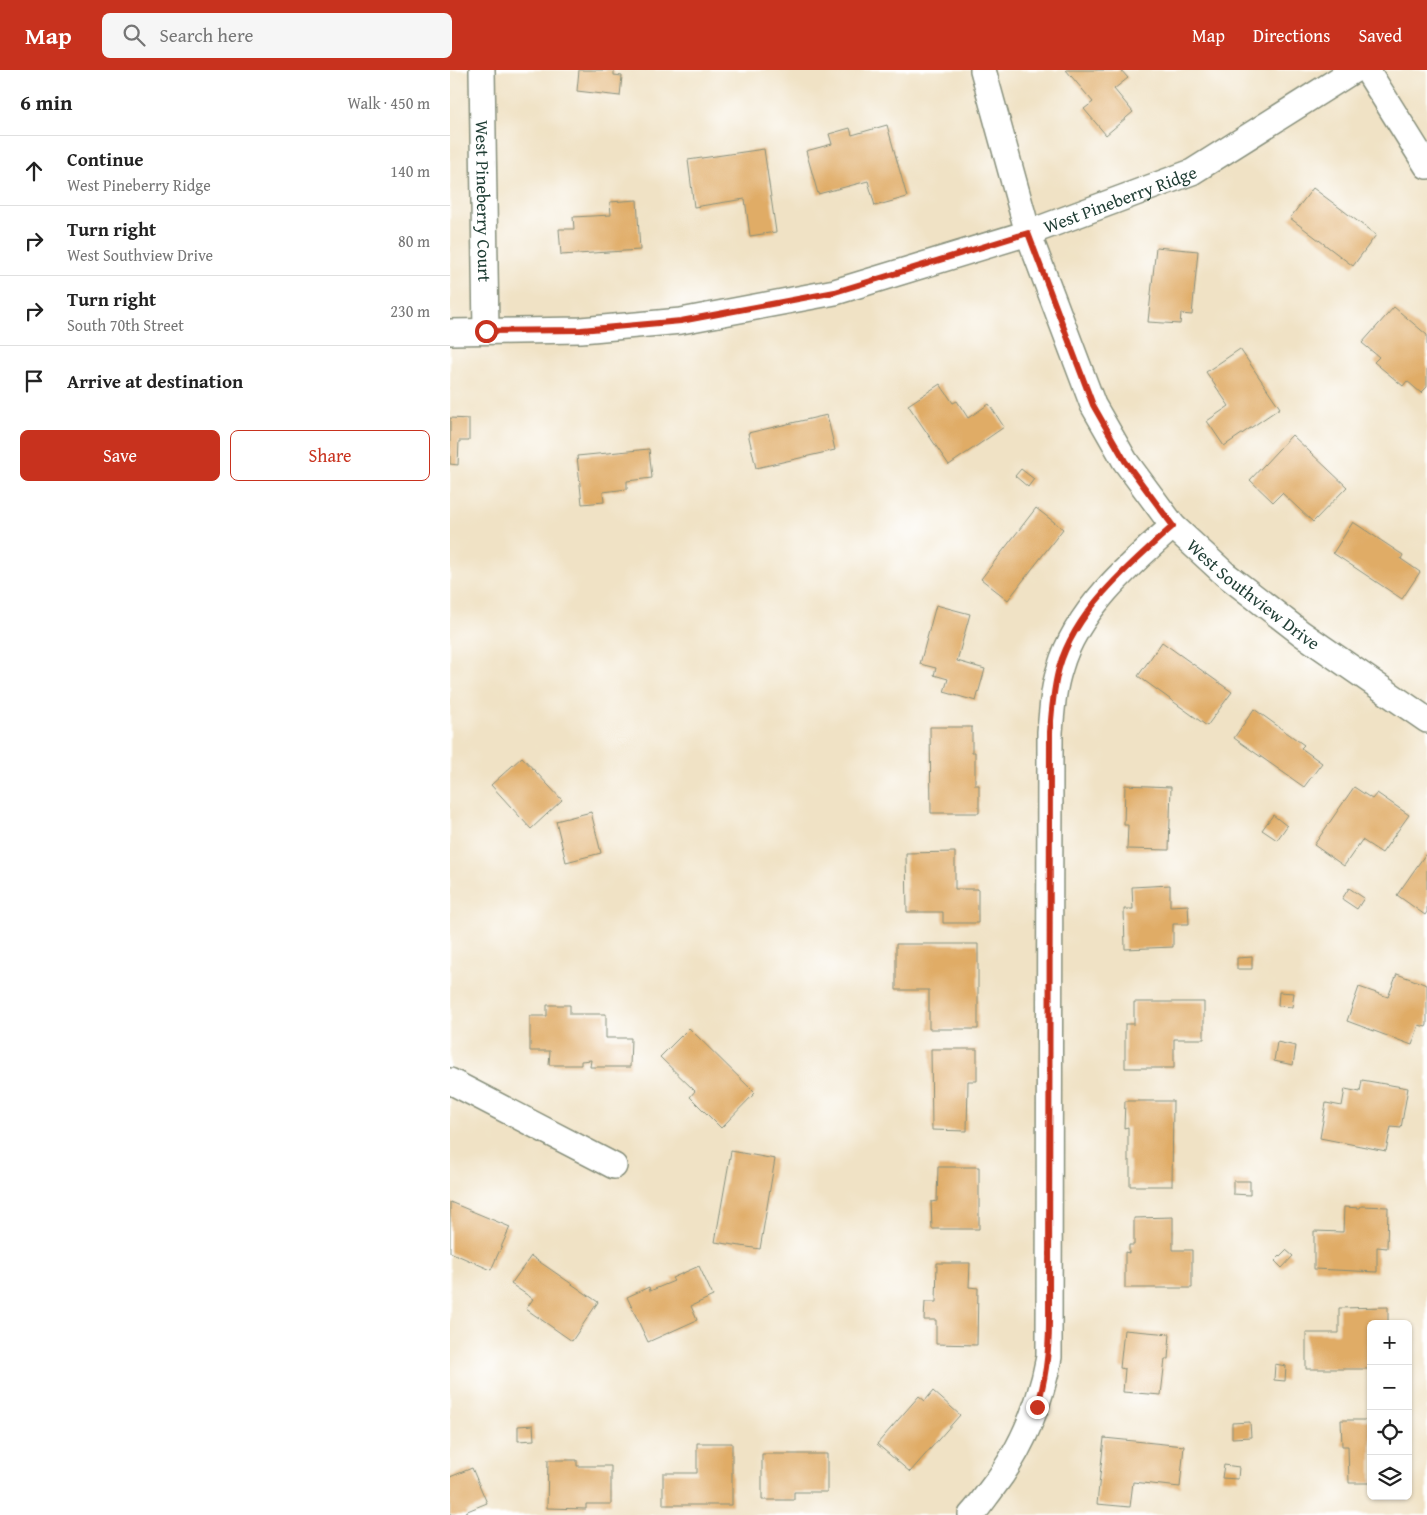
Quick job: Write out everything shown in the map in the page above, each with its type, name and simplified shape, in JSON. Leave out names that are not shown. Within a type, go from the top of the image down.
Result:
[{"type":"street","name":"West Pineberry Court","points":[[482,70],[486,331]]},
{"type":"street","name":"West Southview Drive","points":[[983,70],[1028,233],[1093,405],[1125,461],[1173,526],[1226,574],[1301,633],[1427,720]]},
{"type":"street","name":"West Pineberry Ridge","points":[[450,332],[581,330],[681,321],[835,292],[1028,233],[1192,172],[1354,70]]},
{"type":"street","points":[[1366,70],[1427,166]]},
{"type":"street","points":[[973,1515],[997,1482],[1027,1431],[1044,1384],[1049,1357],[1049,944],[1050,732],[1052,697],[1060,666],[1075,632],[1101,596],[1140,555],[1173,526]]},
{"type":"street","points":[[450,1081],[614,1166]]},
{"type":"building","points":[[579,70],[614,70],[614,75],[622,76],[620,96],[577,91]]},
{"type":"building","points":[[1066,70],[1121,70],[1128,78],[1114,89],[1133,112],[1106,135],[1084,109],[1093,102]]},
{"type":"building","points":[[887,125],[907,197],[875,206],[868,181],[818,194],[806,151],[832,144],[829,134],[850,128],[852,135]]},
{"type":"building","points":[[764,149],[776,232],[750,236],[745,199],[694,207],[688,160]]},
{"type":"building","points":[[1313,188],[1376,235],[1353,266],[1290,218]]},
{"type":"building","points":[[637,200],[640,250],[561,255],[559,229],[574,229],[573,217],[611,215],[610,202]]},
{"type":"building","points":[[1156,247],[1198,251],[1192,315],[1181,314],[1180,324],[1148,322]]},
{"type":"building","points":[[1394,307],[1427,335],[1427,387],[1421,393],[1407,381],[1403,386],[1374,362],[1379,357],[1362,343]]},
{"type":"building","points":[[1240,349],[1280,408],[1224,446],[1207,421],[1229,406],[1206,372]]},
{"type":"building","points":[[940,384],[953,403],[957,401],[968,418],[989,404],[1004,427],[949,465],[908,405]]},
{"type":"building","points":[[827,415],[835,450],[756,468],[748,433]]},
{"type":"building","points":[[450,418],[469,419],[469,441],[459,441],[458,465],[450,464]]},
{"type":"building","points":[[1292,435],[1347,487],[1313,522],[1282,493],[1273,502],[1250,480]]},
{"type":"building","points":[[649,449],[652,478],[627,481],[627,489],[603,492],[604,502],[582,504],[577,456]]},
{"type":"building","points":[[1021,469],[1034,479],[1028,487],[1015,476]]},
{"type":"building","points":[[1036,508],[1063,529],[1008,600],[981,579]]},
{"type":"building","points":[[1353,522],[1403,555],[1401,559],[1420,572],[1402,599],[1333,553]]},
{"type":"building","points":[[936,605],[970,614],[957,661],[985,669],[976,701],[944,692],[948,679],[934,675],[936,668],[920,664]]},
{"type":"building","points":[[1162,642],[1232,692],[1207,726],[1138,676]]},
{"type":"building","points":[[1254,709],[1304,745],[1301,748],[1322,763],[1304,787],[1234,738]]},
{"type":"building","points":[[930,727],[972,727],[972,752],[975,752],[975,785],[979,785],[979,813],[931,813]]},
{"type":"building","points":[[522,757],[562,800],[531,829],[491,785]]},
{"type":"building","points":[[1125,785],[1171,787],[1169,850],[1127,849],[1128,825],[1124,825]]},
{"type":"building","points":[[1354,787],[1372,799],[1377,793],[1409,815],[1382,853],[1362,840],[1344,866],[1314,845]]},
{"type":"building","points":[[591,812],[601,853],[566,862],[556,821]]},
{"type":"building","points":[[1273,815],[1287,826],[1277,840],[1262,830]]},
{"type":"building","points":[[955,852],[955,889],[978,889],[978,923],[943,923],[943,912],[907,912],[906,853]]},
{"type":"building","points":[[1427,852],[1427,912],[1425,915],[1397,895]]},
{"type":"building","points":[[1170,885],[1170,906],[1188,905],[1189,924],[1173,924],[1173,947],[1125,949],[1124,909],[1133,909],[1132,887]]},
{"type":"building","points":[[1349,888],[1364,898],[1357,909],[1342,899]]},
{"type":"building","points":[[896,944],[978,944],[978,1029],[929,1029],[929,990],[896,990]]},
{"type":"building","points":[[1252,957],[1252,969],[1237,969],[1237,958]]},
{"type":"building","points":[[1397,974],[1427,985],[1427,1025],[1426,1027],[1419,1025],[1412,1045],[1347,1021],[1359,987],[1388,997]]},
{"type":"building","points":[[1279,992],[1294,993],[1292,1007],[1278,1006]]},
{"type":"building","points":[[1134,1002],[1204,1002],[1204,1039],[1174,1039],[1174,1068],[1125,1068],[1125,1024],[1134,1024]]},
{"type":"building","points":[[547,1005],[570,1005],[570,1014],[606,1014],[606,1038],[631,1038],[630,1067],[590,1067],[591,1060],[581,1061],[581,1065],[549,1065],[550,1051],[530,1051],[530,1016],[547,1016]]},
{"type":"building","points":[[689,1028],[755,1093],[721,1128],[690,1097],[695,1091],[660,1057]]},
{"type":"building","points":[[1277,1042],[1296,1046],[1293,1065],[1274,1061]]},
{"type":"building","points":[[931,1049],[977,1049],[977,1081],[968,1081],[967,1131],[932,1130]]},
{"type":"building","points":[[1362,1080],[1408,1088],[1401,1128],[1391,1127],[1386,1151],[1320,1138],[1326,1103],[1342,1106],[1345,1089],[1360,1092]]},
{"type":"building","points":[[1125,1101],[1173,1101],[1172,1186],[1130,1186],[1128,1127],[1124,1128]]},
{"type":"building","points":[[731,1151],[775,1159],[760,1249],[715,1242]]},
{"type":"building","points":[[938,1167],[979,1167],[979,1229],[932,1229],[931,1202],[937,1201]]},
{"type":"building","points":[[1233,1181],[1250,1181],[1250,1195],[1233,1194]]},
{"type":"building","points":[[450,1202],[510,1227],[491,1270],[450,1252]]},
{"type":"building","points":[[1361,1206],[1388,1207],[1387,1248],[1377,1247],[1377,1272],[1314,1269],[1314,1231],[1343,1232],[1344,1207],[1360,1208]]},
{"type":"building","points":[[1173,1217],[1173,1250],[1192,1250],[1192,1288],[1125,1288],[1125,1252],[1129,1253],[1129,1245],[1134,1245],[1134,1218]]},
{"type":"building","points":[[1286,1250],[1293,1256],[1282,1268],[1275,1261]]},
{"type":"building","points":[[531,1256],[598,1302],[572,1341],[526,1309],[533,1299],[511,1284]]},
{"type":"building","points":[[937,1263],[970,1263],[969,1287],[978,1288],[977,1345],[936,1344],[936,1320],[924,1320],[925,1302],[936,1302]]},
{"type":"building","points":[[699,1266],[713,1296],[691,1306],[697,1320],[648,1342],[627,1297],[649,1287],[650,1291],[674,1281],[672,1278]]},
{"type":"building","points":[[1388,1307],[1388,1320],[1367,1320],[1367,1369],[1306,1369],[1306,1333],[1339,1333],[1339,1308]]},
{"type":"building","points":[[1124,1330],[1170,1334],[1168,1359],[1165,1359],[1161,1395],[1123,1392],[1125,1369],[1120,1368]]},
{"type":"building","points":[[1275,1364],[1286,1366],[1285,1381],[1274,1380]]},
{"type":"building","points":[[933,1391],[960,1415],[910,1472],[877,1444],[919,1396],[925,1401]]},
{"type":"building","points":[[1341,1420],[1367,1420],[1367,1483],[1349,1483],[1348,1446],[1342,1446]]},
{"type":"building","points":[[1250,1422],[1251,1437],[1232,1438],[1232,1423]]},
{"type":"building","points":[[533,1425],[534,1440],[518,1441],[518,1426]]},
{"type":"building","points":[[1104,1438],[1184,1446],[1180,1487],[1133,1482],[1130,1507],[1097,1504]]},
{"type":"building","points":[[697,1443],[732,1443],[732,1505],[663,1505],[663,1473],[697,1473]]},
{"type":"building","points":[[762,1454],[827,1454],[827,1492],[794,1492],[794,1500],[762,1500]]},
{"type":"building","points":[[548,1460],[577,1460],[577,1466],[611,1466],[611,1504],[586,1504],[586,1509],[547,1508]]},
{"type":"building","points":[[1224,1465],[1239,1467],[1238,1479],[1222,1478]]},
{"type":"building","points":[[472,1468],[487,1503],[465,1512],[467,1515],[450,1515],[450,1477]]},
{"type":"route","points":[[486,331],[581,330],[681,321],[835,292],[1028,233],[1093,405],[1125,461],[1173,526],[1140,555],[1101,596],[1075,632],[1060,666],[1052,697],[1050,732],[1049,1357],[1037,1407]]}]
